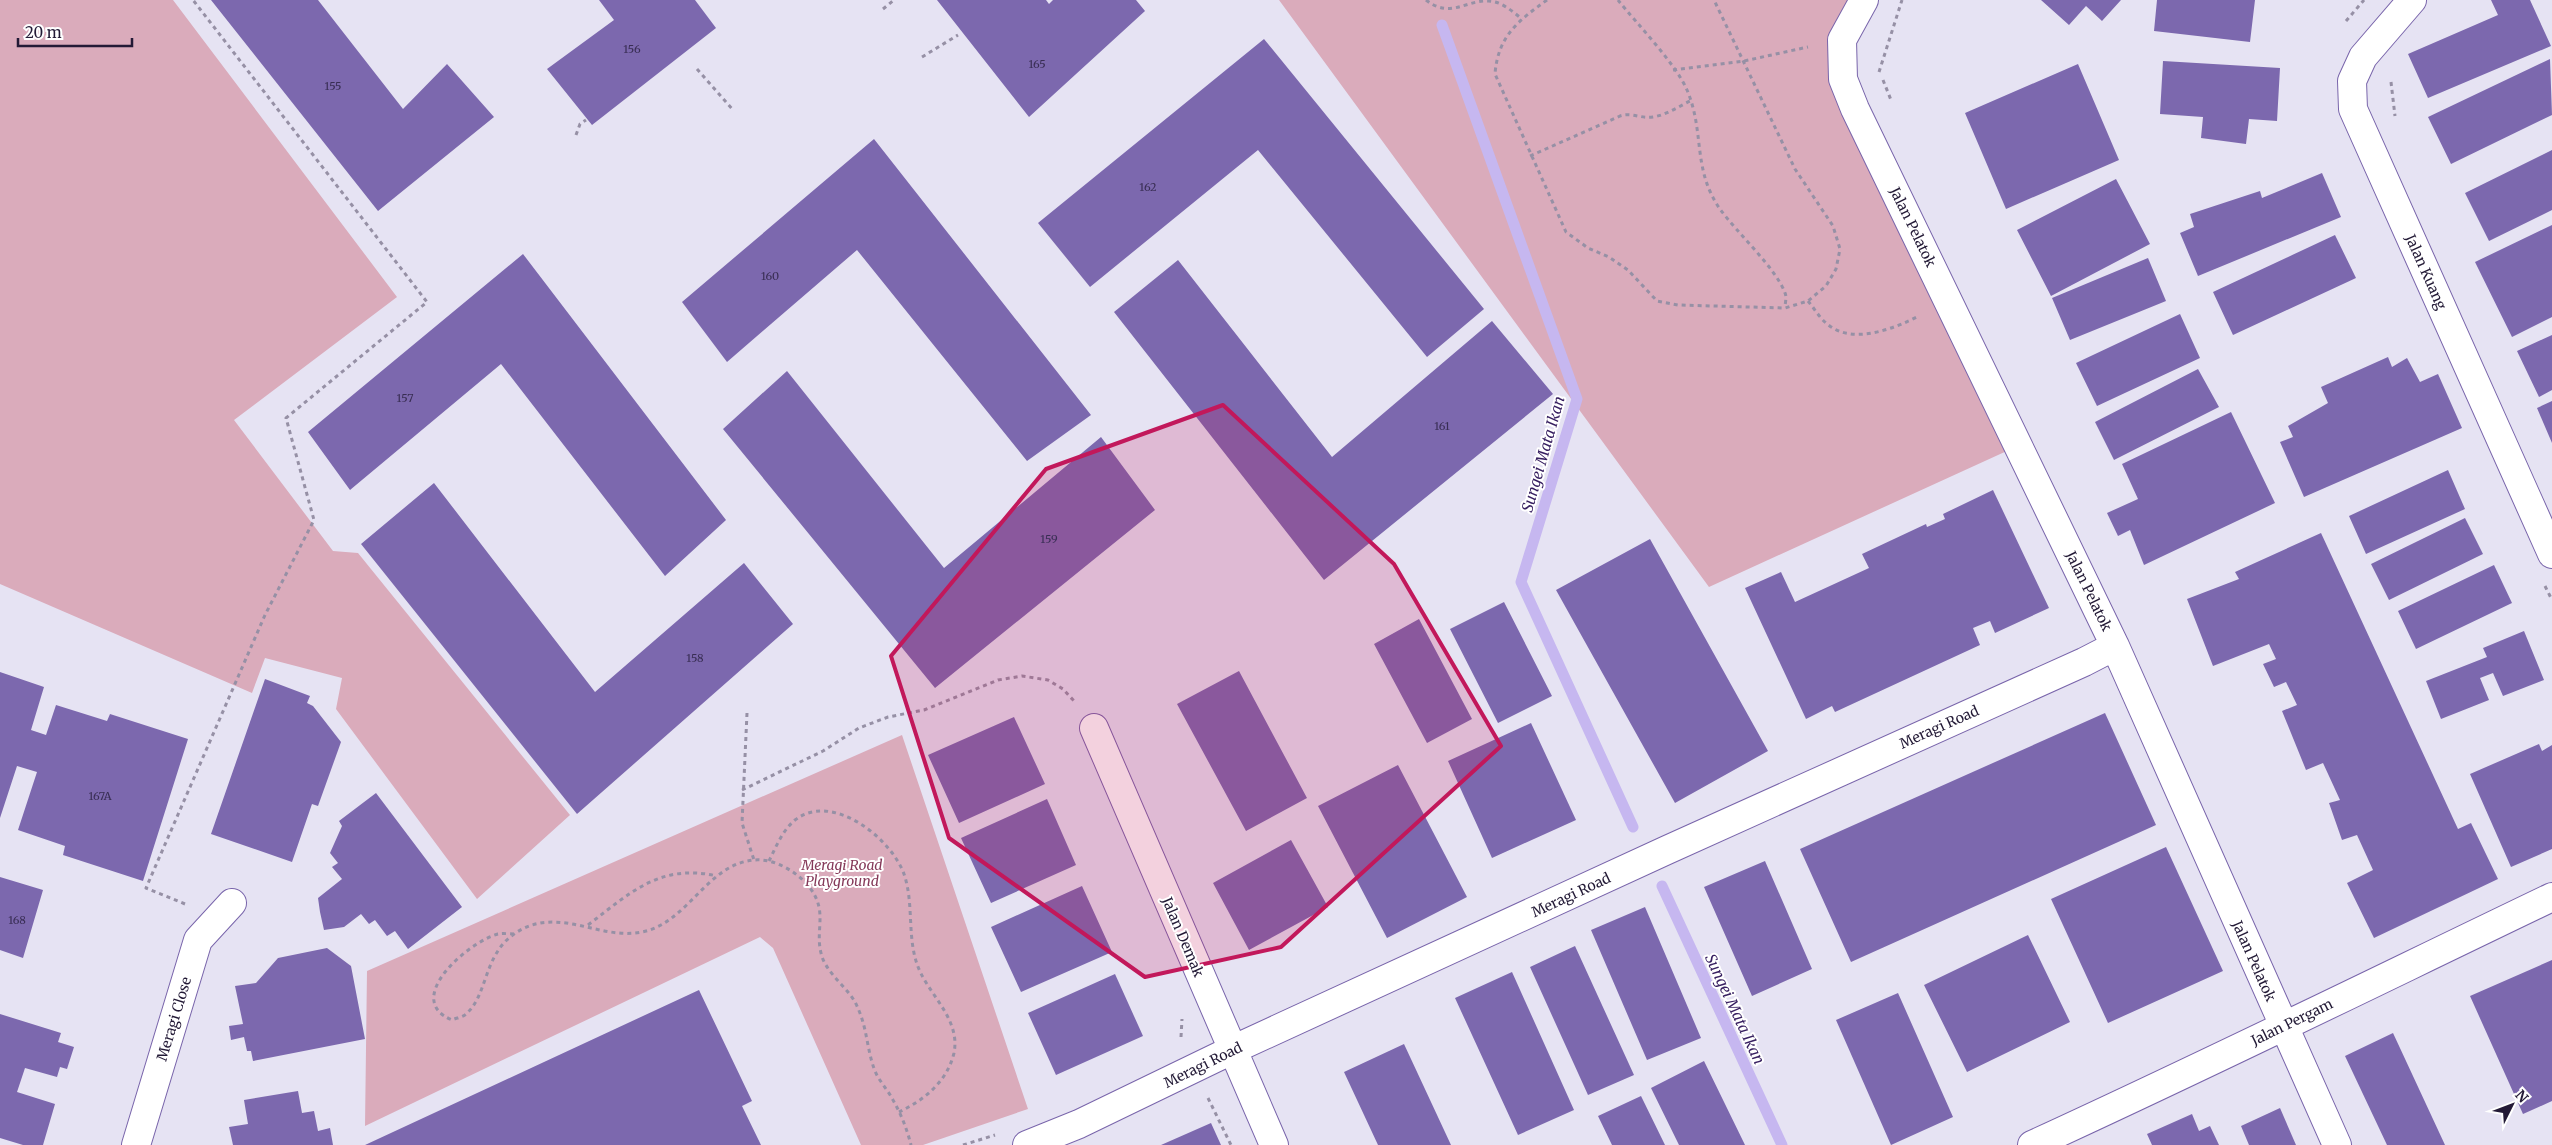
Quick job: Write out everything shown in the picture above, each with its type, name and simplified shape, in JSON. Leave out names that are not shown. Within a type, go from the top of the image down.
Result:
[{"type":"street","points":[[1842,40],[1864,0]]},
{"type":"street","name":"Jalan Kuang","points":[[2412,0],[2363,57],[2352,81],[2353,109],[2552,554]]},
{"type":"street","name":"Jalan Pelatok","points":[[1842,40],[1843,78],[1855,109],[2115,646],[2283,1026],[2338,1145]]},
{"type":"street","name":"Meragi Road","points":[[1027,1145],[1079,1124],[1232,1050],[1667,850],[2084,662],[2115,646]]},
{"type":"street","name":"Jalan Demak","points":[[1094,728],[1274,1145]]},
{"type":"street","name":"Jalan Pergam","points":[[2032,1145],[2194,1071],[2283,1026],[2552,897]]},
{"type":"street","name":"Meragi Close","points":[[136,1145],[198,940],[232,903]]},
{"type":"path","points":[[187,905],[146,888],[265,614],[314,520],[286,418],[427,302],[192,0]]},
{"type":"path","points":[[883,9],[894,0]]},
{"type":"path","points":[[1426,0],[1448,9],[1487,0],[1504,5],[1522,20]]},
{"type":"path","points":[[1547,0],[1522,20],[1506,37],[1497,55],[1495,74],[1530,156],[1566,232],[1588,248],[1610,257],[1628,270],[1657,301],[1678,305],[1785,308],[1808,301],[1826,286],[1836,269],[1840,249],[1833,226],[1795,169],[1714,0]]},
{"type":"path","points":[[1618,0],[1687,90],[1698,130],[1700,162],[1706,185],[1720,209],[1776,278],[1786,294],[1785,308]]},
{"type":"path","points":[[922,57],[958,35]]},
{"type":"path","points":[[1673,70],[1744,61],[1842,40]]},
{"type":"path","points":[[697,69],[733,110]]},
{"type":"path","points":[[1530,156],[1620,116],[1630,113],[1651,118],[1669,112],[1690,100]]},
{"type":"path","points":[[576,135],[580,124],[586,120]]},
{"type":"path","points":[[1808,301],[1827,324],[1847,334],[1871,333],[1901,325],[1949,301]]},
{"type":"path","points":[[1913,308],[1921,326]]},
{"type":"path","points":[[742,790],[823,751],[859,728],[888,717],[924,710],[998,680],[1022,676],[1048,680],[1063,689],[1094,728]]},
{"type":"path","points":[[747,713],[742,823],[754,860]]},
{"type":"path","points":[[769,862],[783,833],[796,820],[822,810],[837,812],[866,828],[890,851],[897,861],[907,886],[913,950],[917,965],[950,1021],[954,1043],[950,1064],[936,1086],[921,1101],[899,1112]]},
{"type":"path","points":[[514,934],[499,934],[483,940],[465,952],[446,970],[434,991],[434,1005],[442,1016],[452,1020],[465,1014],[475,1002],[499,948],[514,934],[528,926],[552,921],[587,925],[615,932],[642,932],[665,924],[717,876],[730,867],[754,860],[784,866],[810,888],[814,895],[822,919],[821,954],[828,968],[846,987],[856,1004],[867,1030],[875,1072],[899,1112],[912,1145]]},
{"type":"path","points":[[587,925],[651,880],[701,872],[717,876]]},
{"type":"highlighted area","points":[[1223,405],[1394,564],[1501,746],[1281,947],[1145,977],[949,838],[891,656],[1046,469]]},
{"type":"green space","points":[[0,0],[173,0],[397,297],[234,420],[333,551],[358,553],[570,815],[477,899],[336,709],[342,678],[265,658],[252,693],[0,584]]},
{"type":"green space","points":[[1279,0],[1850,0],[1835,43],[2009,450],[1709,587]]},
{"type":"green space","name":"Meragi Road Playground","points":[[902,735],[1028,1109],[923,1145],[861,1145],[773,948],[760,937],[365,1126],[367,971]]},
{"type":"building","points":[[211,0],[318,0],[403,109],[447,64],[494,117],[378,211]]},
{"type":"building","points":[[599,0],[695,0],[716,28],[592,125],[547,69],[614,20]]},
{"type":"building","points":[[937,0],[1046,0],[1049,4],[1053,0],[1136,0],[1145,11],[1029,117]]},
{"type":"building","points":[[2041,0],[2121,0],[2102,21],[2086,6],[2069,25]]},
{"type":"building","points":[[2157,0],[2255,0],[2250,42],[2154,31]]},
{"type":"building","points":[[2491,0],[2530,0],[2551,46],[2428,98],[2408,54],[2498,15]]},
{"type":"building","points":[[1264,39],[1484,309],[1427,357],[1258,150],[1090,287],[1038,223]]},
{"type":"building","points":[[2550,59],[2552,115],[2451,164],[2428,117]]},
{"type":"building","points":[[2163,61],[2280,68],[2277,121],[2249,119],[2246,144],[2201,138],[2203,117],[2160,114]]},
{"type":"building","points":[[2078,64],[2119,160],[2006,209],[1965,113]]},
{"type":"building","points":[[874,139],[1091,415],[1027,461],[857,250],[727,362],[682,302]]},
{"type":"building","points":[[2552,150],[2552,210],[2489,241],[2465,193]]},
{"type":"building","points":[[2322,173],[2341,217],[2198,276],[2180,233],[2194,227],[2190,214],[2260,191],[2262,198]]},
{"type":"building","points":[[2116,179],[2150,244],[2051,296],[2017,230]]},
{"type":"building","points":[[2552,225],[2552,317],[2512,337],[2475,262]]},
{"type":"building","points":[[2335,235],[2356,278],[2233,335],[2213,292]]},
{"type":"building","points":[[523,254],[726,520],[665,576],[501,364],[350,490],[308,432]]},
{"type":"building","points":[[2148,258],[2166,301],[2070,340],[2052,298]]},
{"type":"building","points":[[1178,260],[1332,457],[1492,321],[1553,394],[1324,580],[1114,312]]},
{"type":"building","points":[[2180,314],[2200,358],[2097,406],[2076,363]]},
{"type":"building","points":[[2552,335],[2552,390],[2539,397],[2517,351]]},
{"type":"building","points":[[2388,357],[2392,367],[2407,358],[2420,382],[2438,374],[2462,428],[2304,497],[2280,442],[2293,437],[2288,426],[2328,403],[2321,387]]},
{"type":"building","points":[[2198,369],[2219,407],[2114,460],[2095,422]]},
{"type":"building","points":[[787,371],[944,568],[1101,437],[1155,510],[935,688],[723,429]]},
{"type":"building","points":[[2552,401],[2552,443],[2537,408]]},
{"type":"building","points":[[2231,412],[2275,503],[2144,565],[2130,530],[2118,536],[2107,513],[2138,499],[2122,464]]},
{"type":"building","points":[[2448,470],[2465,509],[2366,554],[2349,516]]},
{"type":"building","points":[[434,483],[595,692],[744,563],[793,624],[577,814],[361,544]]},
{"type":"building","points":[[1993,490],[2049,608],[1995,633],[1990,621],[1973,628],[1980,645],[1835,712],[1832,706],[1806,719],[1745,588],[1781,572],[1795,602],[1869,568],[1862,554],[1926,524],[1927,527],[1945,519],[1943,514]]},
{"type":"building","points":[[2465,518],[2483,554],[2389,600],[2371,564]]},
{"type":"building","points":[[2321,533],[2458,829],[2471,823],[2498,879],[2374,938],[2347,883],[2373,870],[2357,835],[2342,840],[2329,803],[2340,800],[2323,763],[2306,770],[2282,711],[2297,705],[2286,682],[2274,687],[2263,664],[2276,659],[2269,644],[2213,666],[2187,599],[2239,579],[2235,572]]},
{"type":"building","points":[[1650,539],[1768,751],[1675,803],[1556,590]]},
{"type":"building","points":[[2494,565],[2512,603],[2416,649],[2398,611]]},
{"type":"building","points":[[1504,602],[1552,696],[1498,723],[1450,629]]},
{"type":"building","points":[[1419,619],[1472,719],[1427,743],[1374,644]]},
{"type":"building","points":[[2524,631],[2544,680],[2503,696],[2493,673],[2480,678],[2489,700],[2441,719],[2426,681],[2487,657],[2483,648]]},
{"type":"building","points":[[1239,671],[1307,798],[1246,831],[1177,704]]},
{"type":"building","points":[[0,672],[44,687],[31,730],[46,735],[56,705],[107,721],[110,714],[188,739],[143,881],[63,855],[65,846],[18,830],[37,772],[17,766],[0,818]]},
{"type":"building","points":[[265,679],[310,696],[307,703],[313,706],[341,742],[318,806],[312,804],[292,862],[211,834]]},
{"type":"building","points":[[2105,713],[2156,825],[1851,962],[1800,849]]},
{"type":"building","points":[[1014,717],[1045,784],[959,823],[928,755]]},
{"type":"building","points":[[1531,723],[1576,820],[1492,858],[1448,761]]},
{"type":"building","points":[[2539,744],[2542,751],[2552,745],[2552,849],[2511,867],[2470,774]]},
{"type":"building","points":[[1398,765],[1467,897],[1387,938],[1318,806]]},
{"type":"building","points":[[376,793],[462,907],[408,949],[395,931],[387,936],[375,920],[369,924],[361,914],[344,927],[324,930],[320,912],[318,898],[342,879],[332,867],[338,863],[330,853],[342,826],[339,821]]},
{"type":"building","points":[[1047,799],[1076,865],[991,903],[961,838]]},
{"type":"building","points":[[1291,840],[1328,907],[1249,950],[1213,883]]},
{"type":"building","points":[[2166,847],[2223,971],[2108,1023],[2051,899]]},
{"type":"building","points":[[1765,861],[1812,969],[1752,996],[1704,887]]},
{"type":"building","points":[[0,877],[43,890],[23,958],[0,950]]},
{"type":"building","points":[[1082,886],[1112,952],[1021,992],[991,927]]},
{"type":"building","points":[[1645,907],[1701,1038],[1647,1060],[1591,930]]},
{"type":"building","points":[[2028,935],[2070,1022],[1967,1072],[1924,985]]},
{"type":"building","points":[[1575,946],[1634,1075],[1588,1095],[1530,967]]},
{"type":"building","points":[[327,948],[351,966],[365,1039],[253,1061],[251,1051],[247,1051],[244,1037],[231,1040],[229,1026],[243,1024],[235,986],[256,983],[278,958]]},
{"type":"building","points":[[2552,960],[2552,1101],[2523,1114],[2470,996]]},
{"type":"building","points":[[1512,972],[1574,1110],[1518,1135],[1455,998]]},
{"type":"building","points":[[1115,974],[1143,1036],[1056,1075],[1028,1013]]},
{"type":"building","points":[[699,990],[752,1101],[742,1106],[761,1145],[365,1145]]},
{"type":"building","points":[[1898,993],[1953,1117],[1891,1145],[1836,1020]]},
{"type":"building","points":[[0,1014],[61,1033],[58,1042],[74,1047],[67,1069],[60,1067],[57,1077],[25,1068],[17,1092],[55,1104],[43,1145],[23,1145],[0,1138]]},
{"type":"building","points":[[2393,1033],[2445,1145],[2387,1145],[2345,1056]]},
{"type":"building","points":[[1404,1044],[1451,1145],[1378,1145],[1344,1072]]},
{"type":"building","points":[[1704,1061],[1745,1145],[1679,1145],[1651,1088]]},
{"type":"building","points":[[298,1091],[302,1113],[314,1111],[318,1131],[330,1128],[333,1145],[233,1145],[229,1127],[248,1124],[244,1100]]},
{"type":"building","points":[[1641,1096],[1665,1145],[1612,1145],[1598,1116]]},
{"type":"building","points":[[2280,1108],[2296,1145],[2249,1145],[2241,1126]]},
{"type":"building","points":[[2192,1114],[2199,1131],[2210,1126],[2219,1145],[2152,1145],[2147,1134]]},
{"type":"building","points":[[1211,1123],[1221,1145],[1161,1145]]},
{"type":"waterway","name":"Sungei Mata Ikan","points":[[1442,25],[1577,399],[1521,582],[1633,827]]},
{"type":"waterway","name":"Sungei Mata Ikan","points":[[1662,886],[1782,1145]]}]
